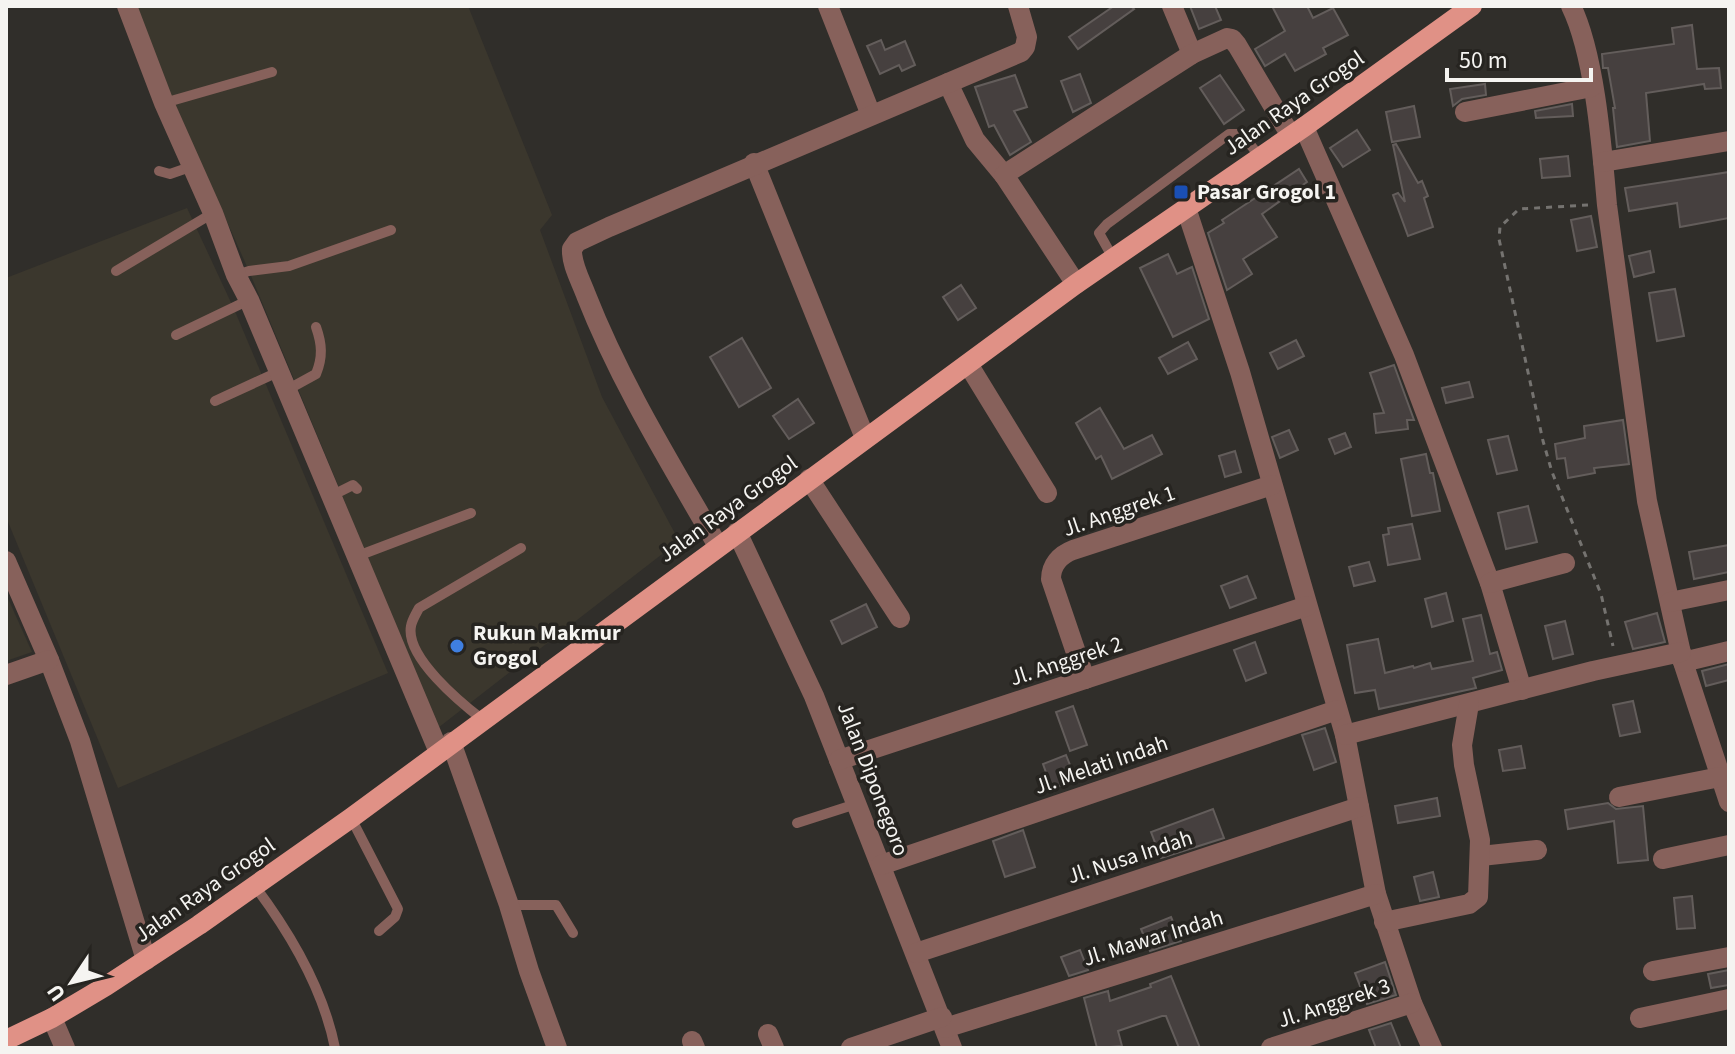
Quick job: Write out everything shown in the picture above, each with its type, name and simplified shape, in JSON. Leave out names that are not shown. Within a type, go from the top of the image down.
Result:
[{"type":"main road","name":"Jalan Raya Grogol","points":[[6,1040],[52,1018],[146,960],[351,818],[1076,284],[1298,131],[1447,13],[1472,6]]},
{"type":"street","points":[[127,6],[164,103],[213,213],[355,557],[445,747],[509,905],[557,1048]]},
{"type":"street","points":[[828,6],[871,115]]},
{"type":"street","points":[[718,546],[641,414],[603,337],[571,255],[577,242],[754,163],[1014,55],[1025,47],[1027,37],[1018,6]]},
{"type":"street","points":[[1172,6],[1192,54]]},
{"type":"street","points":[[1571,6],[1583,36],[1592,87],[1647,501],[1682,657],[1729,802]]},
{"type":"street","points":[[1004,175],[1192,54],[1220,40],[1232,39],[1298,131],[1404,355],[1490,583],[1522,690]]},
{"type":"street","points":[[948,83],[975,140],[1004,175],[1076,284]]},
{"type":"street","points":[[1465,112],[1592,87]]},
{"type":"street","points":[[1603,162],[1729,141]]},
{"type":"street","points":[[754,163],[865,438]]},
{"type":"street","points":[[1186,208],[1240,372],[1345,735],[1384,922],[1412,1003],[1432,1048]]},
{"type":"street","points":[[968,364],[1047,493]]},
{"type":"street","points":[[809,479],[900,618]]},
{"type":"street","name":"Jl. Anggrek 1","points":[[1085,679],[1051,579],[1053,567],[1060,557],[1073,550],[1272,485]]},
{"type":"street","name":"Jalan Diponegoro","points":[[737,532],[798,658],[952,1048]]},
{"type":"street","points":[[6,561],[80,741],[146,960]]},
{"type":"street","points":[[1490,583],[1565,563]]},
{"type":"street","points":[[1670,602],[1729,590]]},
{"type":"street","name":"Jl. Anggrek 2","points":[[839,760],[1307,606]]},
{"type":"street","points":[[1345,735],[1607,668],[1729,651]]},
{"type":"street","points":[[6,675],[49,660]]},
{"type":"street","points":[[1384,922],[1475,901],[1479,891],[1481,856],[1463,755],[1463,731],[1469,704]]},
{"type":"street","name":"Jl. Melati Indah","points":[[881,865],[1337,710]]},
{"type":"street","points":[[1619,797],[1720,777]]},
{"type":"street","name":"Jl. Nusa Indah","points":[[916,953],[1359,807]]},
{"type":"street","points":[[1663,859],[1729,845]]},
{"type":"street","points":[[1481,856],[1537,850]]},
{"type":"street","name":"Jl. Mawar Indah","points":[[851,1048],[1376,894]]},
{"type":"street","points":[[1653,971],[1729,957]]},
{"type":"street","points":[[1640,1018],[1729,999]]},
{"type":"street","name":"Jl. Anggrek 3","points":[[1271,1048],[1412,1003]]},
{"type":"street","points":[[52,1018],[65,1048]]},
{"type":"lane","points":[[164,103],[272,72]]},
{"type":"lane","points":[[1113,258],[1099,233],[1107,224],[1229,134],[1242,134],[1260,157]]},
{"type":"lane","points":[[159,171],[170,174],[193,166]]},
{"type":"lane","points":[[116,271],[213,213]]},
{"type":"lane","points":[[236,275],[289,266],[391,230]]},
{"type":"lane","points":[[176,335],[249,300]]},
{"type":"lane","points":[[215,401],[316,374],[321,363],[322,345],[316,327]]},
{"type":"lane","points":[[330,497],[348,485],[357,489]]},
{"type":"lane","points":[[355,557],[471,513]]},
{"type":"lane","points":[[483,720],[435,677],[415,648],[411,624],[419,608],[521,548]]},
{"type":"lane","points":[[797,823],[856,804]]},
{"type":"lane","points":[[351,818],[398,909],[395,917],[379,931]]},
{"type":"lane","points":[[254,885],[314,981],[331,1026],[335,1048]]},
{"type":"lane","points":[[509,905],[556,905],[573,933]]},
{"type":"path","points":[[1607,205],[1519,209],[1500,227],[1499,239],[1543,441],[1552,472],[1601,594],[1607,668]]},
{"type":"shaded area","points":[[131,6],[468,6],[552,215],[540,230],[602,397],[679,541],[434,731],[340,490],[249,271]]},
{"type":"shaded area","points":[[187,208],[234,309],[388,673],[118,788],[6,517],[6,278]]},
{"type":"shaded area","points":[[6,594],[32,652],[6,661]]},
{"type":"building","points":[[1114,6],[1131,6],[1134,9],[1078,49],[1069,37]]},
{"type":"building","points":[[1190,6],[1215,6],[1221,20],[1199,29]]},
{"type":"building","points":[[1272,6],[1307,6],[1313,18],[1333,8],[1348,35],[1323,48],[1326,54],[1295,71],[1285,54],[1265,66],[1255,49],[1285,31]]},
{"type":"building","points":[[1692,25],[1697,69],[1719,68],[1721,88],[1705,89],[1704,84],[1646,93],[1650,141],[1617,147],[1615,108],[1608,68],[1603,68],[1602,54],[1674,44],[1672,28]]},
{"type":"building","points":[[881,40],[885,50],[905,41],[915,65],[902,71],[899,65],[880,74],[867,46]]},
{"type":"building","points":[[1080,74],[1091,103],[1073,112],[1061,81]]},
{"type":"building","points":[[1015,75],[1027,107],[1014,111],[1031,142],[1010,155],[994,125],[989,127],[975,87]]},
{"type":"building","points":[[1220,75],[1244,110],[1224,124],[1200,88]]},
{"type":"building","points":[[1485,84],[1486,95],[1462,99],[1453,106],[1450,89]]},
{"type":"building","points":[[1572,104],[1573,116],[1536,118],[1535,111]]},
{"type":"building","points":[[1414,106],[1420,137],[1392,142],[1386,112]]},
{"type":"building","points":[[1357,130],[1370,150],[1343,167],[1330,148]]},
{"type":"building","points":[[1396,144],[1418,183],[1422,181],[1433,227],[1408,236],[1393,195],[1398,193],[1405,202],[1393,145]]},
{"type":"building","points":[[1568,156],[1570,176],[1542,178],[1540,159]]},
{"type":"building","points":[[1299,169],[1307,182],[1262,214],[1277,237],[1243,259],[1252,274],[1227,290],[1208,233],[1224,223],[1222,220]]},
{"type":"building","points":[[1729,172],[1729,218],[1680,227],[1677,203],[1629,211],[1625,188]]},
{"type":"building","points":[[1591,216],[1597,247],[1577,251],[1571,220]]},
{"type":"building","points":[[1650,251],[1654,272],[1634,277],[1629,256]]},
{"type":"building","points":[[1168,254],[1177,274],[1192,267],[1209,319],[1173,337],[1140,268]]},
{"type":"building","points":[[961,285],[976,308],[958,320],[943,297]]},
{"type":"building","points":[[1675,289],[1684,336],[1657,341],[1649,293]]},
{"type":"building","points":[[742,338],[771,388],[739,407],[710,357]]},
{"type":"building","points":[[1296,340],[1304,356],[1278,369],[1270,353]]},
{"type":"building","points":[[1188,342],[1197,359],[1168,374],[1159,358]]},
{"type":"building","points":[[1394,365],[1414,420],[1407,420],[1408,429],[1376,433],[1374,414],[1384,413],[1370,373]]},
{"type":"building","points":[[1469,382],[1473,397],[1446,403],[1442,388]]},
{"type":"building","points":[[798,399],[814,423],[789,439],[773,416]]},
{"type":"building","points":[[1100,408],[1124,449],[1152,435],[1162,454],[1112,479],[1101,456],[1096,459],[1076,423]]},
{"type":"building","points":[[1623,420],[1629,464],[1594,468],[1595,473],[1568,478],[1565,458],[1557,459],[1555,444],[1585,438],[1584,426]]},
{"type":"building","points":[[1289,430],[1298,450],[1280,458],[1272,437]]},
{"type":"building","points":[[1345,433],[1351,447],[1335,454],[1329,439]]},
{"type":"building","points":[[1508,436],[1517,470],[1497,474],[1488,440]]},
{"type":"building","points":[[1235,451],[1241,472],[1225,477],[1219,456]]},
{"type":"building","points":[[1426,454],[1440,511],[1412,516],[1401,459]]},
{"type":"building","points":[[1528,506],[1537,542],[1506,549],[1498,513]]},
{"type":"building","points":[[1412,524],[1420,559],[1388,565],[1383,535],[1389,534],[1388,528]]},
{"type":"building","points":[[1729,545],[1729,572],[1694,579],[1689,552]]},
{"type":"building","points":[[1369,562],[1375,581],[1354,586],[1349,567]]},
{"type":"building","points":[[1247,576],[1256,598],[1230,608],[1221,586]]},
{"type":"building","points":[[1446,593],[1453,621],[1432,627],[1425,599]]},
{"type":"building","points":[[866,604],[877,627],[842,644],[831,621]]},
{"type":"building","points":[[1657,613],[1665,642],[1633,649],[1625,622]]},
{"type":"building","points":[[1481,615],[1490,654],[1497,652],[1502,670],[1473,678],[1476,688],[1379,709],[1375,690],[1355,693],[1347,645],[1378,639],[1385,673],[1430,663],[1432,669],[1473,661],[1463,619]]},
{"type":"building","points":[[1565,621],[1573,654],[1553,659],[1545,626]]},
{"type":"building","points":[[1255,642],[1266,673],[1246,681],[1234,650]]},
{"type":"building","points":[[1729,664],[1729,680],[1706,686],[1702,671]]},
{"type":"building","points":[[1633,701],[1640,732],[1620,736],[1613,705]]},
{"type":"building","points":[[1073,706],[1087,745],[1070,751],[1056,712]]},
{"type":"building","points":[[1325,728],[1336,762],[1314,770],[1302,735]]},
{"type":"building","points":[[1521,746],[1525,768],[1503,771],[1499,750]]},
{"type":"building","points":[[1066,755],[1076,780],[1052,789],[1043,764]]},
{"type":"building","points":[[1437,798],[1440,816],[1398,823],[1395,806]]},
{"type":"building","points":[[1608,803],[1616,809],[1643,806],[1648,860],[1618,863],[1614,821],[1568,829],[1565,810]]},
{"type":"building","points":[[1213,809],[1224,838],[1161,858],[1151,832]]},
{"type":"building","points":[[1023,830],[1035,867],[1005,877],[993,841]]},
{"type":"building","points":[[1433,872],[1439,897],[1420,901],[1414,877]]},
{"type":"building","points":[[1692,896],[1695,928],[1677,929],[1674,898]]},
{"type":"building","points":[[1171,917],[1181,941],[1150,951],[1141,929]]},
{"type":"building","points":[[1080,950],[1088,970],[1069,976],[1061,957]]},
{"type":"building","points":[[1385,962],[1396,995],[1367,1004],[1355,973]]},
{"type":"building","points":[[1729,970],[1729,985],[1711,988],[1708,974]]},
{"type":"building","points":[[1171,976],[1200,1048],[1179,1048],[1166,1016],[1162,1016],[1118,1031],[1122,1046],[1097,1048],[1084,998],[1108,991],[1110,1001],[1151,987],[1150,984]]},
{"type":"building","points":[[1391,1023],[1401,1048],[1376,1048],[1369,1030]]},
{"type":"place","name":"Pasar Grogol 1","points":[[1181,192]]},
{"type":"place","name":"Rukun Makmur Grogol","points":[[457,646]]}]
